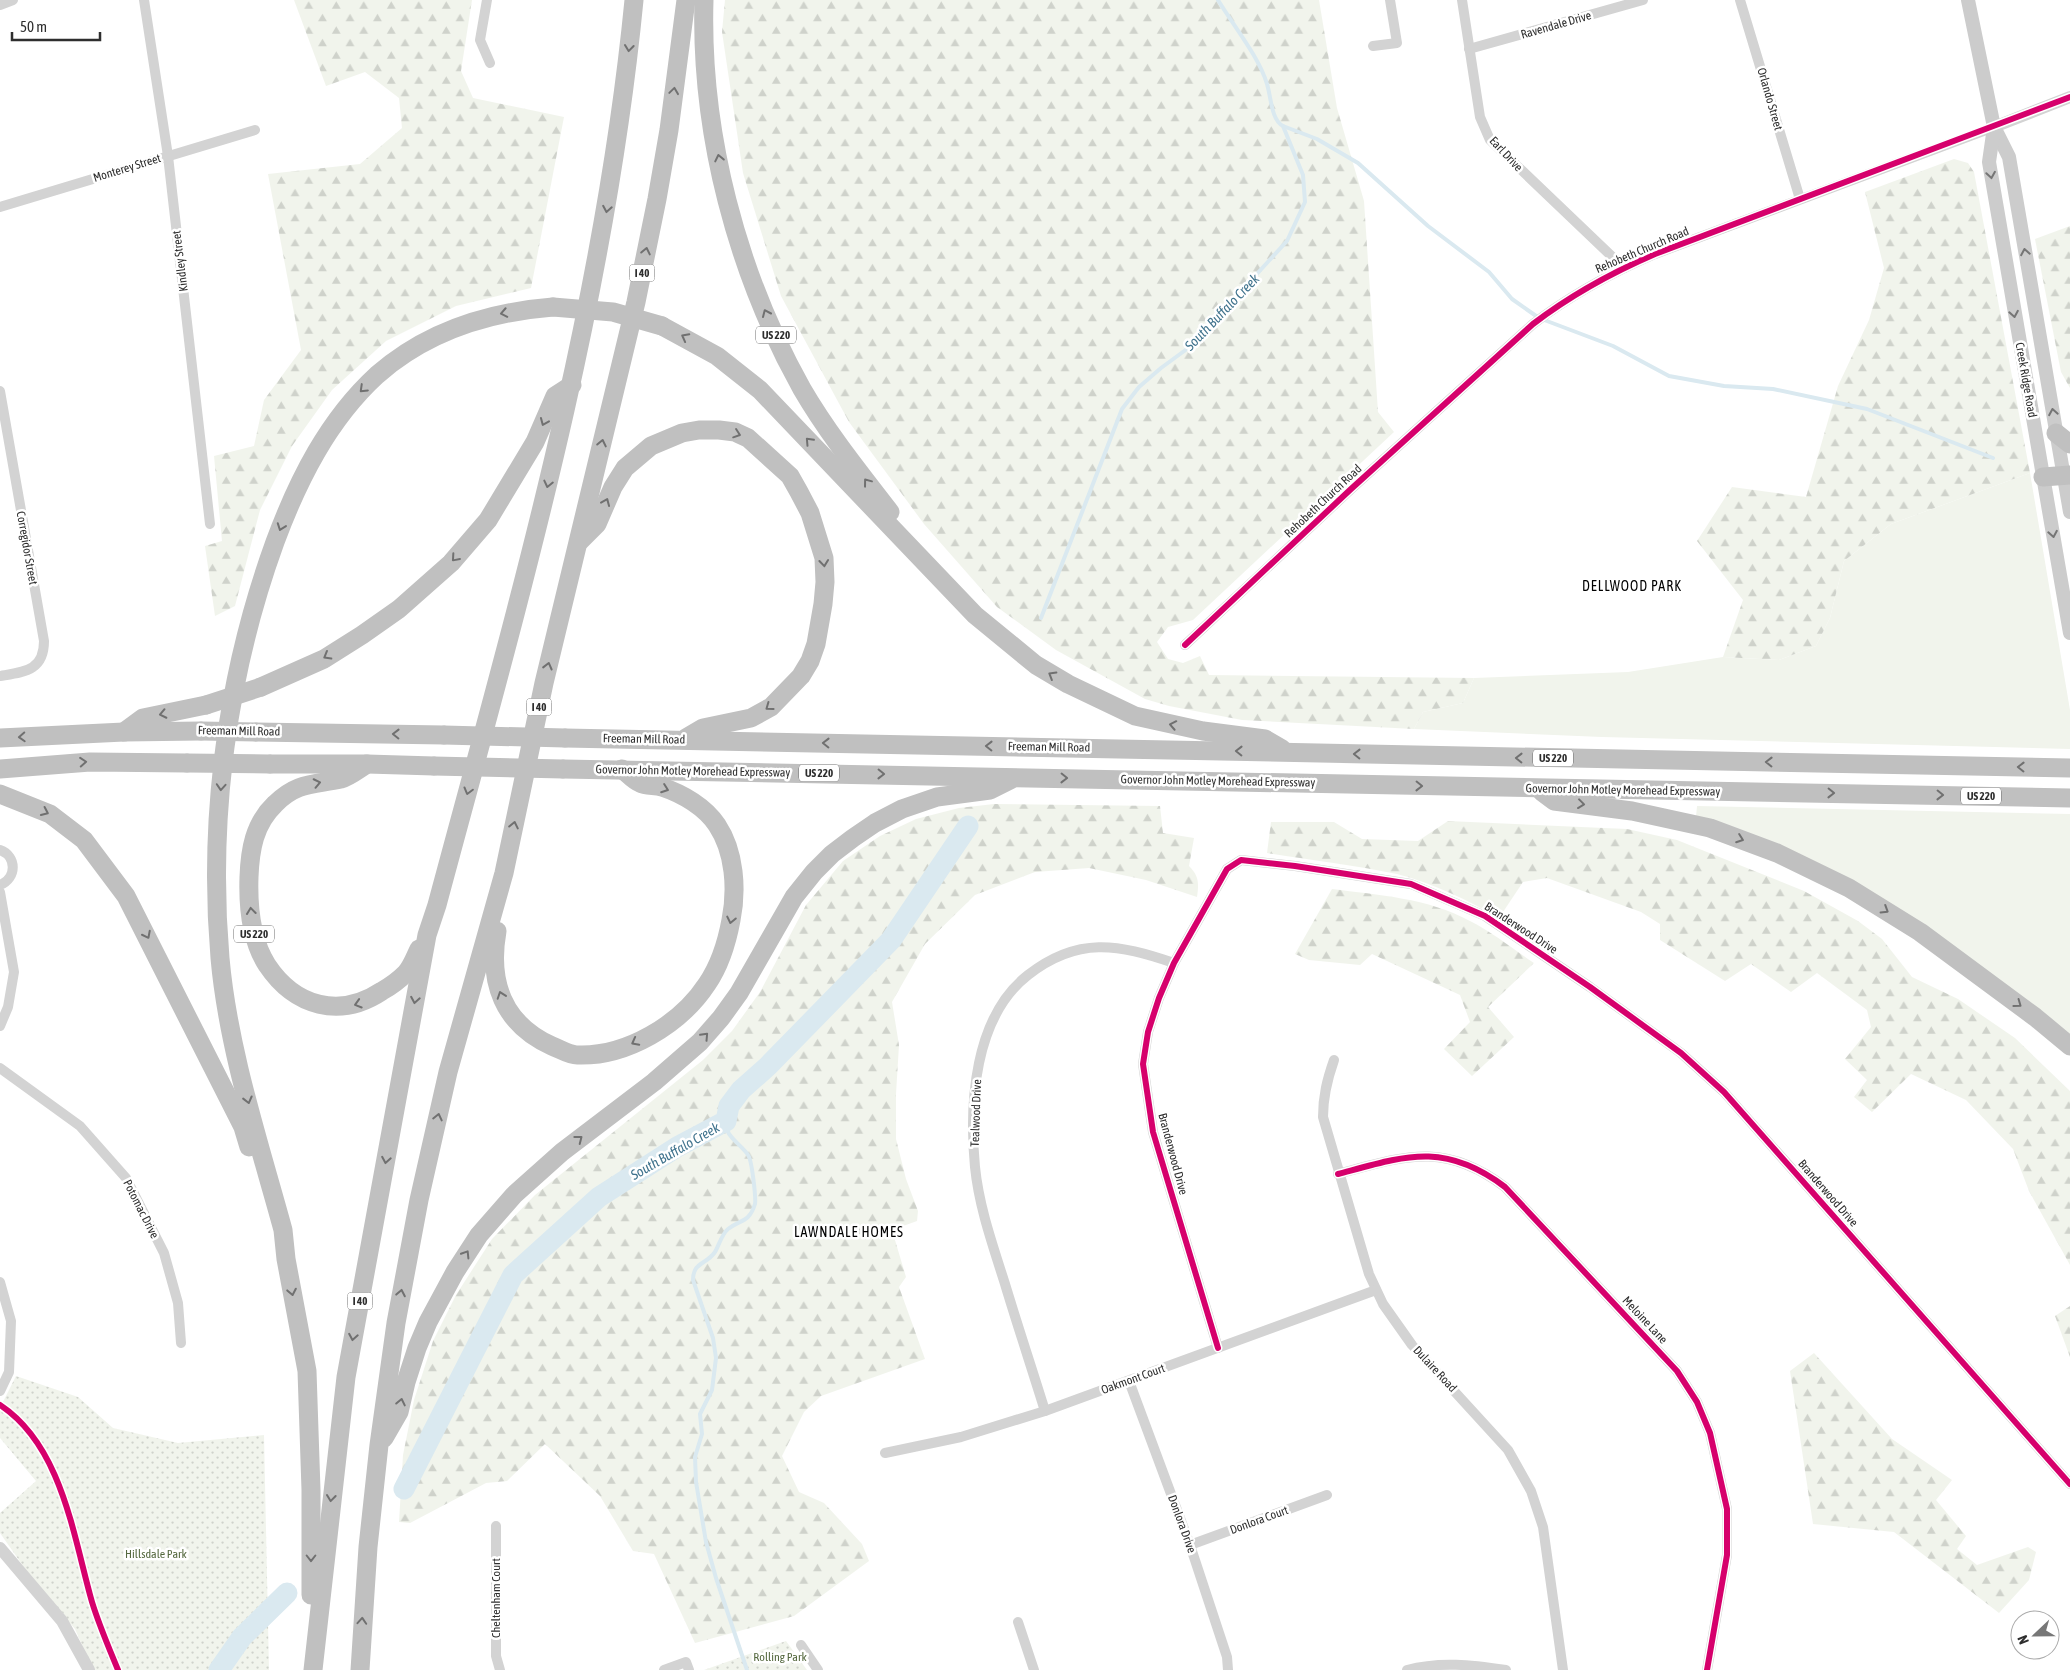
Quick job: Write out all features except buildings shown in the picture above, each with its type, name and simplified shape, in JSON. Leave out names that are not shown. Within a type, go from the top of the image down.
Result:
[{"type":"highway","name":"I 40","points":[[312,1670],[346,1377],[427,935],[437,905],[535,538],[572,385],[600,249],[612,177],[634,0]]},
{"type":"highway","name":"I 40","points":[[360,1670],[368,1547],[379,1445],[396,1323],[419,1200],[448,1072],[504,873],[544,683],[636,302],[657,199],[686,0]]},
{"type":"highway","name":"US 220","points":[[704,0],[705,72],[713,131],[725,190],[739,240],[761,301],[798,380],[822,421],[893,516],[975,615],[1036,665],[1068,684],[1135,716],[1186,728],[1265,739],[1288,752],[2070,768]]},
{"type":"highway","points":[[312,1670],[307,1371],[286,1259],[283,1230],[249,1103],[226,1000],[220,958],[216,846],[221,776],[231,708],[256,600],[284,517],[299,483],[335,421],[362,390],[398,358],[450,330],[498,314],[553,307],[613,312],[662,326],[717,356],[760,390],[975,615]]},
{"type":"highway","points":[[124,732],[143,718],[206,705],[262,687],[324,659],[399,609],[450,564],[488,520],[535,442],[555,396],[572,385]]},
{"type":"highway","points":[[579,542],[597,524],[612,487],[625,468],[651,446],[682,433],[699,430],[719,430],[735,432],[748,438],[790,476],[799,492],[810,513],[824,558],[824,604],[816,644],[810,661],[801,676],[771,707],[752,718],[703,728],[683,740]]},
{"type":"highway","points":[[2044,484],[2067,482]]},
{"type":"highway","name":"Freeman Mill Road","points":[[0,738],[124,732],[201,731],[1288,752]]},
{"type":"highway","points":[[0,769],[90,762],[367,764]]},
{"type":"highway","name":"US 220","points":[[367,764],[342,779],[314,783],[297,788],[282,797],[262,818],[254,836],[249,862],[248,892],[254,937],[267,965],[284,985],[299,996],[332,1007],[352,1006],[369,1000],[395,983],[407,972],[427,935]]},
{"type":"highway","name":"Governor John Motley Morehead Expressway","points":[[367,764],[1537,789],[2070,798]]},
{"type":"highway","points":[[504,873],[506,884],[494,946],[495,974],[500,995],[507,1011],[517,1022],[545,1042],[574,1056],[613,1052],[632,1045],[668,1024],[697,997],[708,983],[717,966],[724,947],[733,910],[734,872],[718,826],[708,815],[691,800],[662,787],[639,783],[622,769]]},
{"type":"highway","points":[[379,1445],[399,1412],[406,1382],[428,1322],[455,1272],[478,1235],[514,1195],[562,1152],[654,1082],[700,1042],[721,1018],[739,992],[794,897],[814,872],[832,854],[853,838],[875,823],[902,809],[937,797],[990,790],[1015,778]]},
{"type":"highway","points":[[1537,789],[1554,801],[1632,811],[1700,826],[1777,853],[1849,888],[1920,932],[2035,1017],[2070,1046]]},
{"type":"highway","points":[[0,794],[50,814],[84,840],[126,896],[242,1127],[286,1259]]},
{"type":"main road","name":"Creek Ridge Road","points":[[1968,0],[1994,127],[2009,157],[2063,438],[2070,512]]},
{"type":"main road","name":"Creek Ridge Road","points":[[1994,127],[1989,162],[2070,633]]},
{"type":"street","points":[[0,5],[13,0]]},
{"type":"street","name":"Kindley Street","points":[[144,0],[168,156],[210,524]]},
{"type":"street","points":[[487,0],[480,40],[490,63]]},
{"type":"street","points":[[1373,46],[1397,43],[1390,0]]},
{"type":"street","name":"Earl Drive","points":[[1462,0],[1480,117],[1490,140],[1624,268]]},
{"type":"street","name":"Ravendale Drive","points":[[1470,49],[1642,0]]},
{"type":"street","name":"Orlando Street","points":[[1740,0],[1800,199]]},
{"type":"street","name":"Rehobeth Church Road","points":[[1185,645],[1351,489],[1533,324],[1560,304],[1624,268],[2070,97]]},
{"type":"street","name":"Monterey Street","points":[[0,207],[255,130]]},
{"type":"street","name":"Corregidor Street","points":[[0,391],[44,642],[42,656],[36,666],[25,672],[0,676]]},
{"type":"street","points":[[0,850],[10,857],[13,863],[13,871],[10,877],[0,885]]},
{"type":"street","name":"Branderwood Drive","points":[[1218,1348],[1153,1132],[1143,1064],[1148,1032],[1156,1006],[1174,963],[1227,869],[1241,860],[1411,884],[1485,916],[1590,987],[1681,1053],[1724,1092],[2070,1484]]},
{"type":"street","points":[[0,892],[14,972],[8,1007],[0,1026]]},
{"type":"street","name":"Tealwood Drive","points":[[1046,1410],[992,1246],[975,1167],[975,1093],[980,1057],[990,1024],[1006,999],[1019,982],[1046,961],[1078,949],[1110,946],[1140,952],[1174,963]]},
{"type":"street","name":"Dulaire Road","points":[[1334,1060],[1325,1085],[1323,1117],[1338,1174],[1369,1274],[1376,1290],[1401,1331],[1493,1432],[1508,1450],[1524,1475],[1543,1527],[1563,1670]]},
{"type":"street","name":"Potomac Drive","points":[[0,1068],[80,1126],[126,1178],[164,1253],[178,1303],[181,1343]]},
{"type":"street","name":"Meloine Lane","points":[[1338,1174],[1395,1158],[1418,1155],[1448,1158],[1475,1168],[1493,1178],[1505,1186],[1677,1371],[1697,1402],[1710,1433],[1727,1510],[1727,1555],[1706,1670]]},
{"type":"street","points":[[0,1282],[11,1321],[9,1372],[0,1391]]},
{"type":"street","name":"Oakmont Court","points":[[885,1453],[961,1437],[1046,1410],[1376,1290]]},
{"type":"street","name":"Donlora Drive","points":[[1130,1381],[1190,1545],[1228,1657],[1228,1670]]},
{"type":"street","name":"Donlora Court","points":[[1190,1545],[1327,1495]]},
{"type":"street","name":"Cheltenham Court","points":[[496,1526],[496,1656],[500,1670]]},
{"type":"street","points":[[0,1548],[62,1621],[89,1670]]},
{"type":"street","points":[[1018,1622],[1034,1670]]},
{"type":"street","points":[[801,1645],[818,1670]]},
{"type":"street","points":[[1407,1670],[1426,1665],[1466,1664],[1506,1670]]},
{"type":"street","points":[[664,1670],[688,1666]]},
{"type":"green space","points":[[294,0],[472,0],[461,71],[473,98],[564,117],[531,288],[456,306],[386,341],[332,390],[292,446],[260,510],[235,606],[215,616],[205,546],[222,541],[214,456],[254,446],[264,400],[301,350],[268,174],[360,164],[402,128],[399,98],[365,72],[326,86]]},
{"type":"green space","points":[[725,0],[1319,0],[1337,108],[1364,201],[1378,412],[1394,432],[1193,620],[1168,627],[1157,642],[1168,659],[1183,663],[1200,656],[1209,675],[1474,678],[1463,703],[1423,712],[1414,729],[1242,720],[1169,706],[1145,699],[1056,650],[997,607],[924,524],[849,422],[781,296],[743,173],[722,32]]},
{"type":"green space","points":[[1954,159],[1968,163],[1974,172],[2030,473],[1891,524],[1844,561],[1830,618],[1816,646],[1779,660],[1723,657],[1743,600],[1697,541],[1732,487],[1806,497],[1838,386],[1869,320],[1884,268],[1865,192]]},
{"type":"green space","points":[[2070,226],[2070,388],[2061,372],[2035,239]]},
{"type":"green space","points":[[2030,473],[2070,710],[2070,749],[1602,737],[1414,729],[1423,712],[1463,703],[1474,678],[1628,672],[1723,657],[1779,660],[1816,646],[1830,618],[1844,561],[1891,524]]},
{"type":"green space","points":[[994,804],[1160,806],[1163,833],[1194,838],[1189,866],[1198,880],[1197,897],[1146,880],[1089,868],[1035,872],[975,895],[925,944],[892,1002],[899,1045],[896,1139],[906,1179],[918,1211],[917,1221],[892,1230],[906,1277],[899,1287],[925,1359],[821,1396],[804,1412],[782,1456],[799,1492],[824,1503],[862,1544],[869,1561],[794,1616],[695,1643],[654,1554],[633,1551],[600,1496],[545,1444],[507,1481],[486,1483],[410,1523],[399,1522],[403,1455],[414,1400],[433,1341],[456,1295],[492,1239],[535,1195],[703,1060],[732,1031],[760,992],[806,905],[843,861],[880,836],[916,819],[959,808]]},
{"type":"green space","points":[[1697,806],[2070,814],[2070,1036],[1891,906],[1696,817]]},
{"type":"green space","points":[[1448,821],[1627,829],[1677,840],[1804,891],[1858,921],[1882,939],[1912,977],[1958,999],[2015,1038],[2070,1091],[2070,1265],[2029,1191],[2013,1149],[1966,1100],[1911,1074],[1872,1112],[1854,1097],[1867,1080],[1845,1059],[1871,1027],[1867,1010],[1817,973],[1791,992],[1751,964],[1725,981],[1660,940],[1660,924],[1641,912],[1547,878],[1523,882],[1499,918],[1450,893],[1424,882],[1397,874],[1267,853],[1271,822],[1334,822],[1362,839],[1418,841]]},
{"type":"green space","points":[[1332,889],[1420,902],[1454,913],[1494,935],[1534,963],[1488,1007],[1514,1037],[1472,1076],[1444,1049],[1470,1022],[1460,995],[1372,954],[1360,965],[1309,960],[1295,954]]},
{"type":"green space","points":[[2070,1306],[2070,1357],[2055,1316]]},
{"type":"green space","points":[[1814,1353],[1892,1439],[1952,1480],[1936,1500],[1966,1536],[1957,1549],[1977,1565],[2028,1547],[2036,1552],[2029,1580],[1999,1613],[1894,1532],[1813,1524],[1790,1371]]},
{"type":"green space","name":"Hillsdale Park","points":[[16,1376],[78,1397],[113,1428],[178,1443],[264,1435],[269,1670],[93,1670],[75,1629],[28,1573],[0,1533],[0,1513],[36,1481],[0,1438],[0,1408]]},
{"type":"green space","name":"Rolling Park","points":[[786,1641],[807,1670],[704,1670]]},
{"type":"waterway","name":"South Buffalo Creek","points":[[1041,618],[1122,409],[1139,387],[1191,346],[1287,241],[1305,202],[1303,175],[1283,126],[1276,119],[1263,74],[1252,52],[1218,0]]},
{"type":"waterway","points":[[1283,126],[1317,139],[1358,163],[1428,226],[1489,272],[1512,299],[1539,318],[1613,346],[1669,376],[1724,386],[1773,389],[1867,409],[1993,458]]},
{"type":"waterway","name":"South Buffalo Creek","points":[[404,1489],[513,1275],[599,1197],[677,1147],[726,1121],[729,1106],[741,1090],[768,1066],[891,940],[968,826]]},
{"type":"waterway","points":[[726,1121],[727,1131],[748,1155],[751,1164],[755,1204],[747,1218],[726,1231],[715,1252],[695,1270],[694,1274],[693,1280],[713,1338],[716,1358],[712,1390],[700,1414],[702,1434],[695,1457],[696,1482],[706,1542],[747,1670]]},
{"type":"waterway","name":"South Buffalo Creek","points":[[219,1670],[242,1637],[287,1593]]},
{"type":"cycle path","points":[[1185,645],[1351,489],[1533,324],[1577,294],[1655,254],[2070,97]]},
{"type":"cycle path","points":[[1218,1348],[1153,1132],[1143,1064],[1148,1032],[1159,998],[1174,963],[1227,869],[1241,860],[1295,866],[1411,884],[1485,916],[1590,987],[1681,1053],[1724,1092],[2070,1484]]},
{"type":"cycle path","points":[[1338,1174],[1384,1162],[1424,1156],[1463,1163],[1483,1172],[1505,1187],[1677,1371],[1697,1402],[1710,1433],[1727,1509],[1727,1555],[1707,1670]]},
{"type":"cycle path","points":[[0,1405],[21,1422],[38,1444],[51,1468],[71,1521],[92,1602],[118,1670]]},
{"type":"district","name":"DELLWOOD PARK","points":[[1632,586]]},
{"type":"district","name":"LAWNDALE HOMES","points":[[849,1232]]}]
